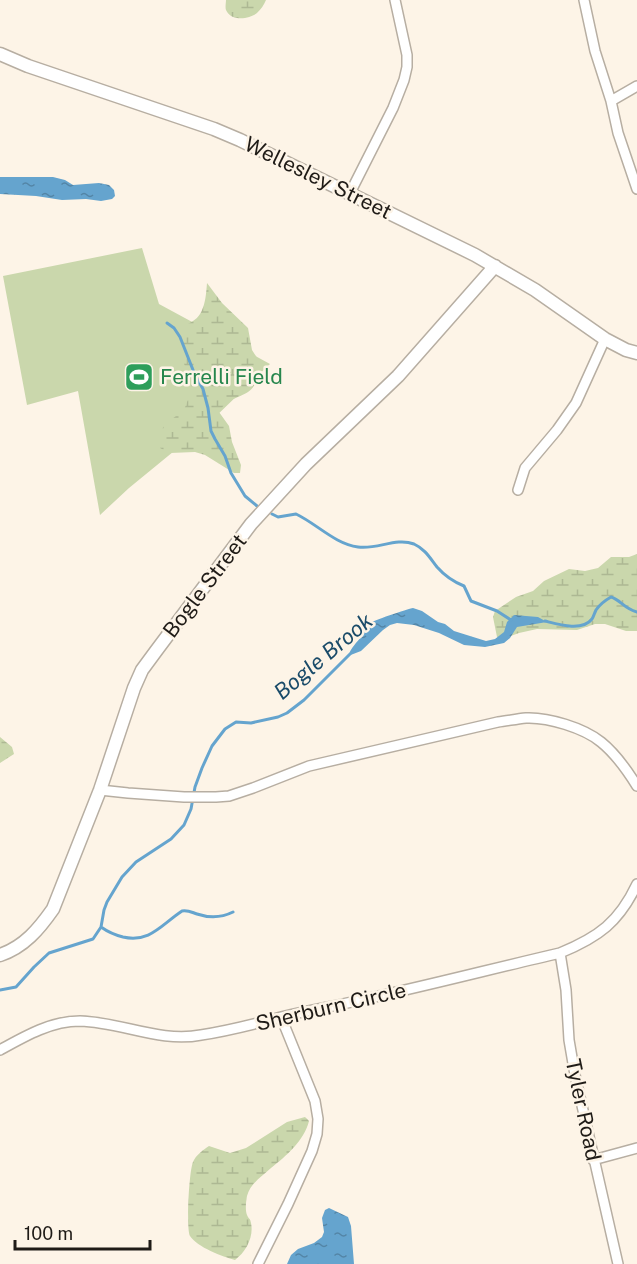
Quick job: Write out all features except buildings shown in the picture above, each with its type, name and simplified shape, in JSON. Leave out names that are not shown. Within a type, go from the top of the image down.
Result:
[{"type":"street","points":[[350,193],[393,108],[404,80],[407,56],[395,0]]},
{"type":"street","points":[[584,0],[618,133],[637,189]]},
{"type":"street","name":"Wellesley Street","points":[[0,54],[28,66],[214,129],[447,240],[495,266],[605,339],[637,353]]},
{"type":"street","points":[[611,101],[637,86]]},
{"type":"street","name":"Bogle Street","points":[[0,955],[28,940],[53,909],[100,790],[142,670],[251,524],[306,464],[398,376],[495,266]]},
{"type":"street","points":[[518,490],[525,468],[576,403],[605,339]]},
{"type":"street","points":[[100,790],[184,797],[240,793],[309,766],[498,722],[525,718],[552,720],[600,741],[620,760],[637,786]]},
{"type":"street","name":"Sherburn Circle","points":[[0,1050],[51,1025],[80,1021],[144,1033],[182,1037],[199,1036],[251,1026],[281,1017],[560,953],[580,945],[605,929],[624,907],[637,884]]},
{"type":"street","name":"Tyler Road","points":[[560,953],[566,990],[569,1040],[618,1264]]},
{"type":"street","points":[[258,1264],[288,1204],[312,1151],[317,1134],[318,1119],[315,1101],[281,1017]]},
{"type":"street","points":[[594,1160],[637,1148]]},
{"type":"green space","points":[[226,0],[266,0],[257,13],[250,17],[236,18],[228,14]]},
{"type":"green space","name":"Ferrelli Field","points":[[142,248],[159,304],[270,364],[212,420],[129,488],[100,515],[78,391],[27,405],[3,276]]},
{"type":"green space","points":[[207,283],[222,303],[248,328],[252,350],[261,364],[254,386],[228,402],[219,412],[229,426],[232,442],[241,465],[240,473],[234,473],[205,455],[195,452],[170,453],[160,448],[160,435],[164,425],[184,410],[192,389],[180,352],[179,328],[200,314]]},
{"type":"green space","points":[[637,554],[637,631],[626,631],[605,624],[595,624],[577,630],[537,629],[508,637],[497,637],[493,617],[495,611],[516,597],[533,591],[544,581],[569,569],[585,571],[598,568],[611,557],[629,557]]},
{"type":"green space","points":[[0,737],[12,747],[14,754],[0,763]]},
{"type":"green space","points":[[305,1117],[309,1121],[299,1141],[257,1180],[249,1192],[246,1211],[252,1228],[243,1253],[235,1260],[211,1251],[193,1240],[188,1223],[188,1200],[193,1162],[198,1155],[209,1146],[230,1153],[246,1148],[287,1122]]},
{"type":"water","points":[[0,177],[53,177],[73,185],[99,183],[109,185],[114,190],[115,196],[112,199],[101,201],[0,194]]},
{"type":"water","points":[[413,608],[454,631],[486,641],[495,639],[504,632],[507,622],[514,615],[538,617],[547,622],[517,627],[504,643],[485,647],[464,645],[439,633],[414,625],[397,623],[383,630],[361,651],[348,656],[368,624]]},
{"type":"water","points":[[329,1208],[348,1217],[351,1226],[354,1264],[287,1264],[291,1255],[298,1249],[322,1237],[324,1232],[322,1218],[325,1210]]},
{"type":"waterway","points":[[167,323],[180,337],[203,389],[211,431],[225,456],[231,473],[245,496],[257,506]]},
{"type":"waterway","points":[[272,514],[278,517],[296,514],[334,538],[358,547],[400,542],[414,544],[424,551],[443,573],[464,586],[471,601],[497,611],[511,620]]},
{"type":"waterway","name":"Bogle Brook","points":[[545,621],[569,626],[588,623],[599,606],[611,597],[637,612]]},
{"type":"waterway","name":"Bogle Brook","points":[[0,990],[16,987],[49,953],[93,939],[101,927],[107,902],[122,877],[136,862],[171,839],[184,825],[191,809],[195,787],[202,768],[212,746],[225,729],[236,722],[251,723],[287,713],[304,700],[350,654]]},
{"type":"waterway","points":[[101,927],[123,937],[141,937],[155,931],[182,911],[210,917],[233,912]]},
{"type":"place","name":"Ferrelli Field","points":[[139,377]]}]
